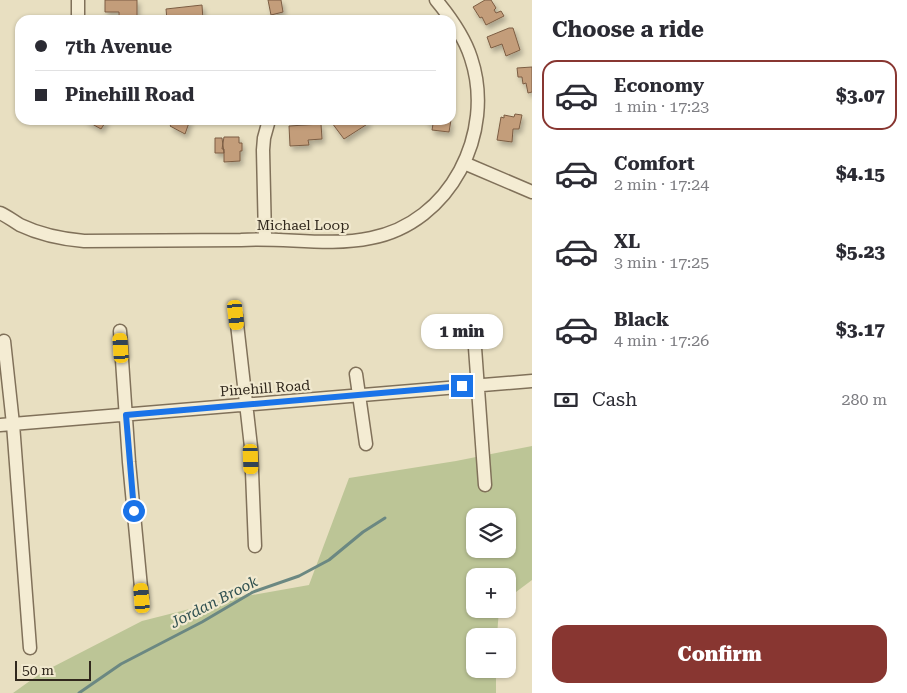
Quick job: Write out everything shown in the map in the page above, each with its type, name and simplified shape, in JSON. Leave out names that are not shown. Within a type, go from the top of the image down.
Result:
[{"type":"street","points":[[78,0],[78,15]]},
{"type":"street","name":"Michael Loop","points":[[436,0],[448,15]]},
{"type":"street","name":"Michael Loop","points":[[0,213],[22,226],[42,234],[84,241],[265,238],[298,242],[339,241],[371,238],[391,232],[420,217],[451,186],[464,163],[472,143],[477,123],[477,83],[472,59],[456,27]]},
{"type":"street","points":[[265,238],[263,150],[268,125]]},
{"type":"street","points":[[464,163],[532,192]]},
{"type":"street","points":[[236,315],[251,447],[255,546]]},
{"type":"street","points":[[120,331],[142,598]]},
{"type":"street","points":[[474,334],[485,485]]},
{"type":"street","points":[[4,341],[6,424],[30,648]]},
{"type":"street","points":[[356,374],[366,444]]},
{"type":"street","name":"Pinehill Road","points":[[6,424],[532,381]]},
{"type":"green space","points":[[532,446],[532,580],[516,592],[516,568],[466,568],[466,618],[498,618],[498,628],[466,628],[466,678],[496,678],[496,693],[13,693],[41,673],[142,621],[229,599],[309,585],[349,478],[456,461]]},
{"type":"building","points":[[105,0],[137,0],[137,15],[119,15],[119,12],[105,12]]},
{"type":"building","points":[[268,0],[281,0],[283,12],[271,15]]},
{"type":"building","points":[[485,0],[491,0],[496,8],[494,10],[496,13],[501,11],[504,16],[486,25],[473,7]]},
{"type":"building","points":[[202,5],[203,15],[167,15],[166,9]]},
{"type":"building","points":[[513,28],[520,50],[506,56],[502,44],[491,48],[487,37]]},
{"type":"building","points":[[532,67],[532,92],[528,93],[526,83],[523,84],[522,77],[518,77],[517,68]]},
{"type":"building","points":[[515,114],[522,115],[519,129],[513,129],[512,142],[497,140],[501,117],[504,118],[504,115],[514,117]]},
{"type":"building","points":[[94,125],[104,125],[101,129]]},
{"type":"building","points":[[171,125],[188,125],[185,134]]},
{"type":"building","points":[[321,125],[322,139],[308,140],[309,145],[290,146],[289,126]]},
{"type":"building","points":[[334,125],[366,125],[344,139]]},
{"type":"building","points":[[433,125],[450,125],[449,132],[432,130]]},
{"type":"building","points":[[224,137],[239,137],[239,143],[242,143],[240,161],[224,162],[224,149],[222,149]]},
{"type":"building","points":[[215,138],[222,138],[224,153],[215,153]]},
{"type":"waterway","name":"Jordan Brook","points":[[79,693],[121,664],[202,622],[253,592],[299,576],[329,560],[363,532],[385,518]]},
{"type":"route","points":[[134,511],[126,415],[462,386]]}]
